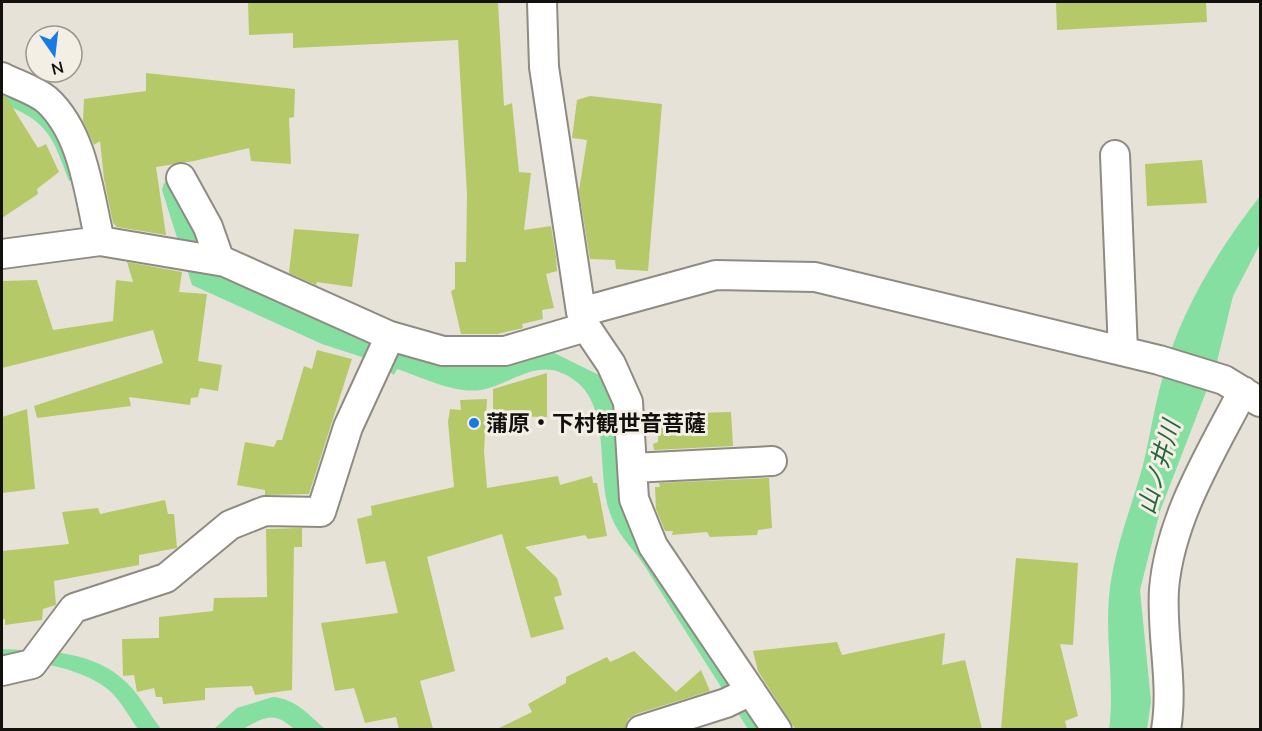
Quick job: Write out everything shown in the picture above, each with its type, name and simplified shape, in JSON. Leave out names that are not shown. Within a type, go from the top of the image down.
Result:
[{"type":"street","points":[[542,2],[544,67],[584,320],[611,364],[628,402],[634,499],[653,546],[740,696],[777,729]]},
{"type":"street","points":[[2,77],[45,99],[62,117],[73,138],[100,241]]},
{"type":"street","points":[[1114,155],[1123,351]]},
{"type":"street","points":[[181,178],[208,227],[202,258]]},
{"type":"street","points":[[2,254],[100,241],[202,258],[388,341],[443,351],[505,351],[584,320],[716,275],[815,277],[1159,360],[1242,391],[1192,490],[1171,549],[1164,587],[1163,633],[1169,688],[1166,729]]},
{"type":"street","points":[[2,671],[37,656],[74,608],[166,579],[230,525],[265,511],[321,512],[348,427],[388,341]]},
{"type":"street","points":[[632,468],[772,461]]},
{"type":"street","points":[[641,729],[740,696]]},
{"type":"water","points":[[2,86],[59,125],[77,179],[69,181],[53,142],[39,124],[17,110],[2,104]]},
{"type":"water","points":[[169,181],[195,224],[205,272],[248,285],[371,341],[390,355],[407,352],[544,348],[601,376],[615,404],[623,486],[766,729],[748,729],[646,568],[614,524],[606,497],[596,414],[589,396],[577,382],[559,372],[539,370],[490,388],[471,391],[438,384],[397,369],[394,375],[374,361],[322,344],[192,285],[162,190],[164,183]]},
{"type":"water","name":"山ノ井川","points":[[1260,196],[1260,244],[1233,296],[1216,366],[1160,511],[1140,590],[1151,702],[1147,729],[1109,730],[1111,697],[1108,614],[1111,580],[1118,547],[1143,465],[1169,355],[1189,307],[1215,260]]},
{"type":"water","points":[[2,649],[69,654],[101,664],[128,684],[161,729],[138,729],[114,695],[92,679],[45,664],[2,661]]},
{"type":"water","points":[[273,697],[295,704],[325,729],[294,729],[280,719],[268,718],[240,730],[214,729],[237,708]]},
{"type":"building","points":[[248,2],[498,2],[504,106],[512,103],[519,172],[531,173],[524,230],[551,226],[556,257],[557,271],[546,274],[554,308],[542,310],[543,319],[522,324],[523,328],[497,334],[461,334],[451,291],[455,289],[455,262],[466,262],[467,194],[458,40],[293,48],[293,33],[249,35]]},
{"type":"building","points":[[1056,2],[1206,2],[1207,22],[1057,30]]},
{"type":"building","points":[[146,73],[295,89],[294,117],[289,118],[291,164],[251,161],[249,148],[156,167],[166,235],[117,227],[113,223],[104,179],[100,141],[94,145],[83,121],[84,99],[146,91]]},
{"type":"building","points":[[2,95],[6,97],[38,148],[46,144],[59,172],[37,189],[38,194],[2,218]]},
{"type":"building","points":[[590,96],[662,104],[648,271],[616,269],[615,260],[590,259],[579,191],[587,140],[572,138],[577,100]]},
{"type":"building","points":[[1202,160],[1207,203],[1147,206],[1145,164]]},
{"type":"building","points":[[294,229],[359,234],[352,287],[317,282],[316,285],[289,273]]},
{"type":"building","points":[[127,262],[182,272],[179,292],[207,294],[198,361],[222,365],[218,391],[200,388],[198,397],[191,398],[190,405],[129,397],[131,406],[37,418],[34,406],[163,363],[153,330],[2,368],[2,281],[37,280],[53,330],[113,321],[116,280],[133,282]]},
{"type":"building","points":[[317,350],[352,359],[309,494],[265,495],[265,490],[237,485],[245,442],[274,447],[277,440],[282,440],[304,366],[312,369]]},
{"type":"building","points":[[547,373],[547,417],[493,416],[493,389]]},
{"type":"building","points":[[487,399],[484,451],[487,488],[558,476],[560,485],[592,476],[593,483],[597,483],[607,536],[588,539],[585,535],[525,547],[557,578],[562,595],[554,597],[564,629],[531,638],[502,534],[427,557],[455,671],[420,681],[433,729],[399,729],[396,717],[365,723],[354,688],[335,691],[321,623],[398,613],[385,561],[366,564],[357,519],[372,515],[371,506],[454,487],[448,422],[450,409],[461,410],[460,400]]},
{"type":"building","points":[[27,409],[35,489],[2,493],[2,417]]},
{"type":"building","points":[[731,412],[733,446],[654,450],[653,444],[658,442],[659,414]]},
{"type":"building","points":[[769,478],[772,528],[758,530],[757,535],[710,537],[707,532],[672,535],[673,531],[665,531],[656,509],[655,487],[660,487],[659,483]]},
{"type":"building","points":[[165,500],[168,514],[174,514],[177,548],[139,555],[139,565],[54,581],[56,605],[43,609],[42,620],[5,625],[5,619],[2,619],[2,551],[69,544],[62,512],[98,508],[100,514]]},
{"type":"building","points":[[302,528],[302,547],[294,547],[292,690],[255,695],[252,686],[205,688],[205,700],[163,704],[162,697],[156,697],[154,688],[137,692],[134,675],[123,676],[122,639],[159,638],[159,617],[213,611],[214,598],[267,597],[266,529]]},
{"type":"building","points":[[1016,558],[1078,563],[1073,645],[1060,644],[1078,716],[1065,721],[1067,729],[1001,729]]},
{"type":"building","points":[[945,633],[942,665],[965,660],[982,729],[795,729],[758,671],[753,651],[837,642],[842,655]]},
{"type":"building","points":[[634,651],[676,692],[701,670],[710,691],[636,714],[628,719],[625,729],[497,729],[532,712],[528,704],[566,683],[566,677],[607,657],[610,662]]},
{"type":"place","name":"蒲原・下村観世音菩薩","points":[[474,423]]}]
